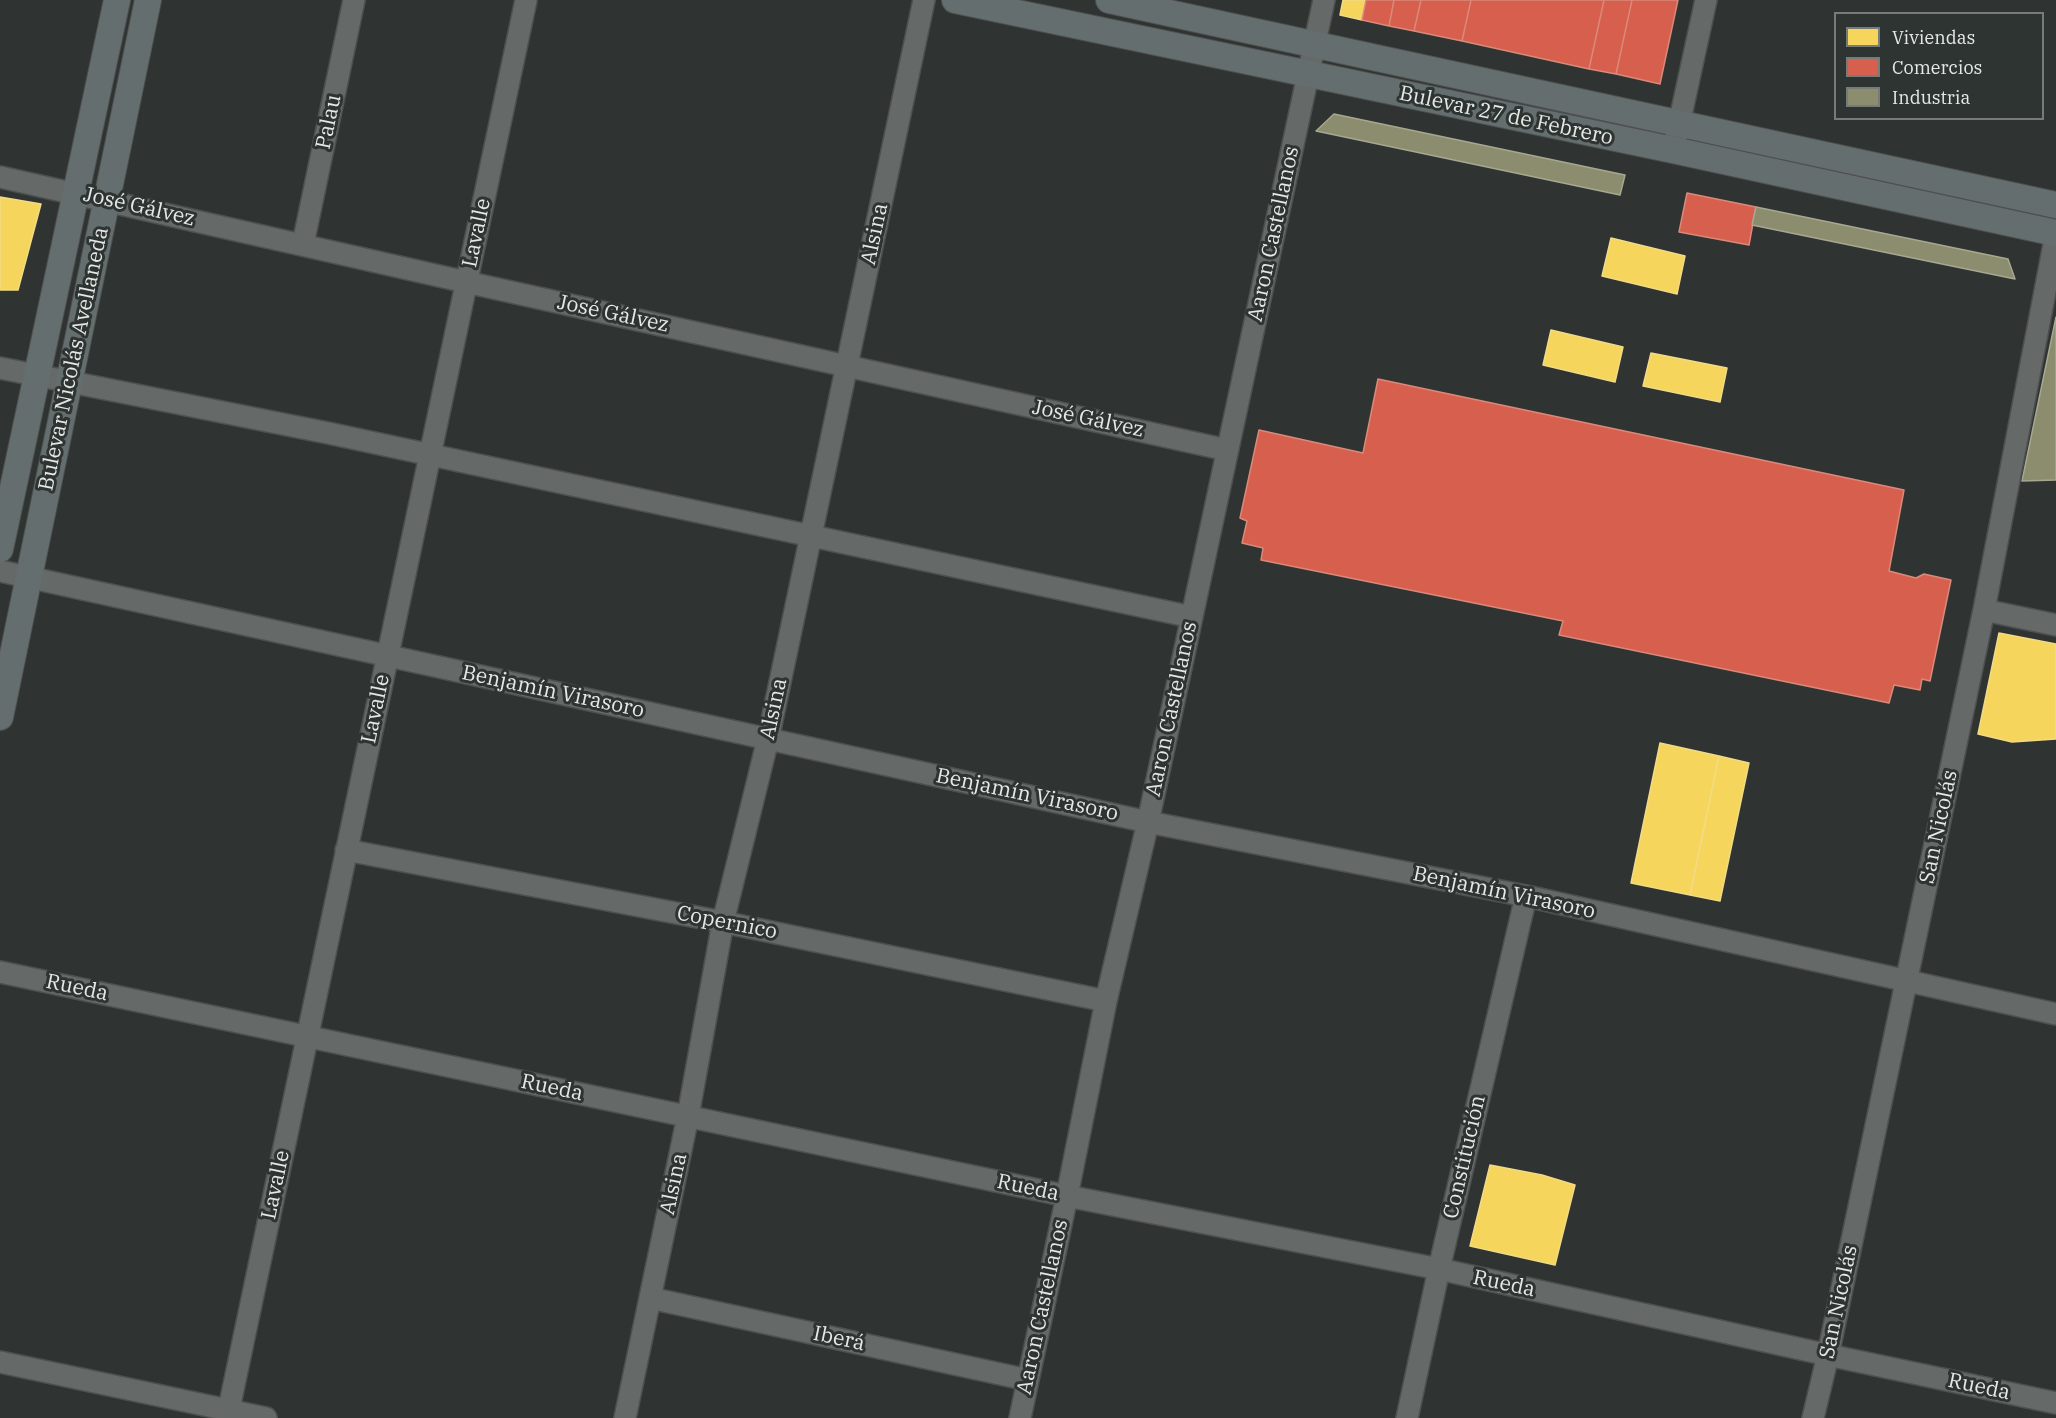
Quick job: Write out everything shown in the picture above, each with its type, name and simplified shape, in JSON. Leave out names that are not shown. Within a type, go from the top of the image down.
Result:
[{"type":"main road","name":"Bulevar Nicolás Avellaneda","points":[[0,549],[117,0]]},
{"type":"main road","name":"Bulevar Nicolás Avellaneda","points":[[0,717],[148,0]]},
{"type":"main road","name":"Bulevar 27 de Febrero","points":[[955,0],[1674,150],[2056,233]]},
{"type":"main road","name":"Bulevar 27 de Febrero","points":[[1109,0],[2056,205]]},
{"type":"street","name":"Palau","points":[[303,244],[354,0]]},
{"type":"street","name":"Lavalle","points":[[227,1414],[526,0]]},
{"type":"street","name":"Alsina","points":[[625,1418],[688,1116],[723,922],[768,739],[924,0]]},
{"type":"street","name":"Aaron Castellanos","points":[[1020,1418],[1106,1001],[1148,822],[1324,0]]},
{"type":"street","points":[[1674,150],[1706,0]]},
{"type":"street","name":"José Gálvez","points":[[0,177],[1227,450]]},
{"type":"street","name":"San Nicolás","points":[[1813,1418],[1984,610],[2056,233]]},
{"type":"street","points":[[0,368],[328,433],[1192,617]]},
{"type":"street","name":"Benjamín Virasoro","points":[[0,572],[1148,822],[1526,896],[2056,1014]]},
{"type":"street","points":[[1984,610],[2056,625]]},
{"type":"street","name":"Copernico","points":[[346,850],[723,922],[1106,1001]]},
{"type":"street","name":"Constitución","points":[[1407,1418],[1439,1269],[1526,896]]},
{"type":"street","name":"Rueda","points":[[0,972],[1067,1196],[1439,1269],[2056,1403]]},
{"type":"street","name":"Iberá","points":[[650,1298],[1028,1380]]},
{"type":"street","points":[[0,1362],[227,1414],[266,1418]]},
{"type":"building: Viviendas","points":[[1343,0],[1366,0],[1362,20],[1340,15]]},
{"type":"building: Viviendas","points":[[0,197],[41,204],[18,290],[0,290]]},
{"type":"building: Viviendas","points":[[1611,238],[1685,256],[1677,294],[1602,276]]},
{"type":"building: Viviendas","points":[[1551,330],[1623,347],[1615,382],[1543,365]]},
{"type":"building: Viviendas","points":[[1651,353],[1727,368],[1720,402],[1643,386]]},
{"type":"building: Viviendas","points":[[1999,633],[2056,644],[2056,739],[2012,742],[1978,734]]},
{"type":"building: Viviendas","points":[[1660,743],[1719,756],[1690,895],[1631,883]]},
{"type":"building: Viviendas","points":[[1719,756],[1749,763],[1720,901],[1690,895]]},
{"type":"building: Viviendas","points":[[1490,1165],[1542,1175],[1575,1185],[1555,1265],[1470,1246]]},
{"type":"building: Comercios","points":[[1366,0],[1394,0],[1389,26],[1362,20]]},
{"type":"building: Comercios","points":[[1394,0],[1421,0],[1414,31],[1389,26]]},
{"type":"building: Comercios","points":[[1421,0],[1471,0],[1462,41],[1414,31]]},
{"type":"building: Comercios","points":[[1471,0],[1604,0],[1589,69],[1462,41]]},
{"type":"building: Comercios","points":[[1604,0],[1632,0],[1616,74],[1589,69]]},
{"type":"building: Comercios","points":[[1632,0],[1678,0],[1660,84],[1616,74]]},
{"type":"building: Comercios","points":[[1687,193],[1756,207],[1749,245],[1679,232]]},
{"type":"building: Comercios","points":[[1378,379],[1904,490],[1889,571],[1916,578],[1924,574],[1951,580],[1930,681],[1922,679],[1920,690],[1894,685],[1889,703],[1559,635],[1563,621],[1261,560],[1263,548],[1242,543],[1247,521],[1240,518],[1259,430],[1363,453]]},
{"type":"building: Industria","points":[[1334,114],[1625,175],[1620,195],[1316,131]]},
{"type":"building: Industria","points":[[1756,207],[2008,259],[2015,279],[1752,225]]},
{"type":"building: Industria","points":[[2056,317],[2056,480],[2022,481]]}]
